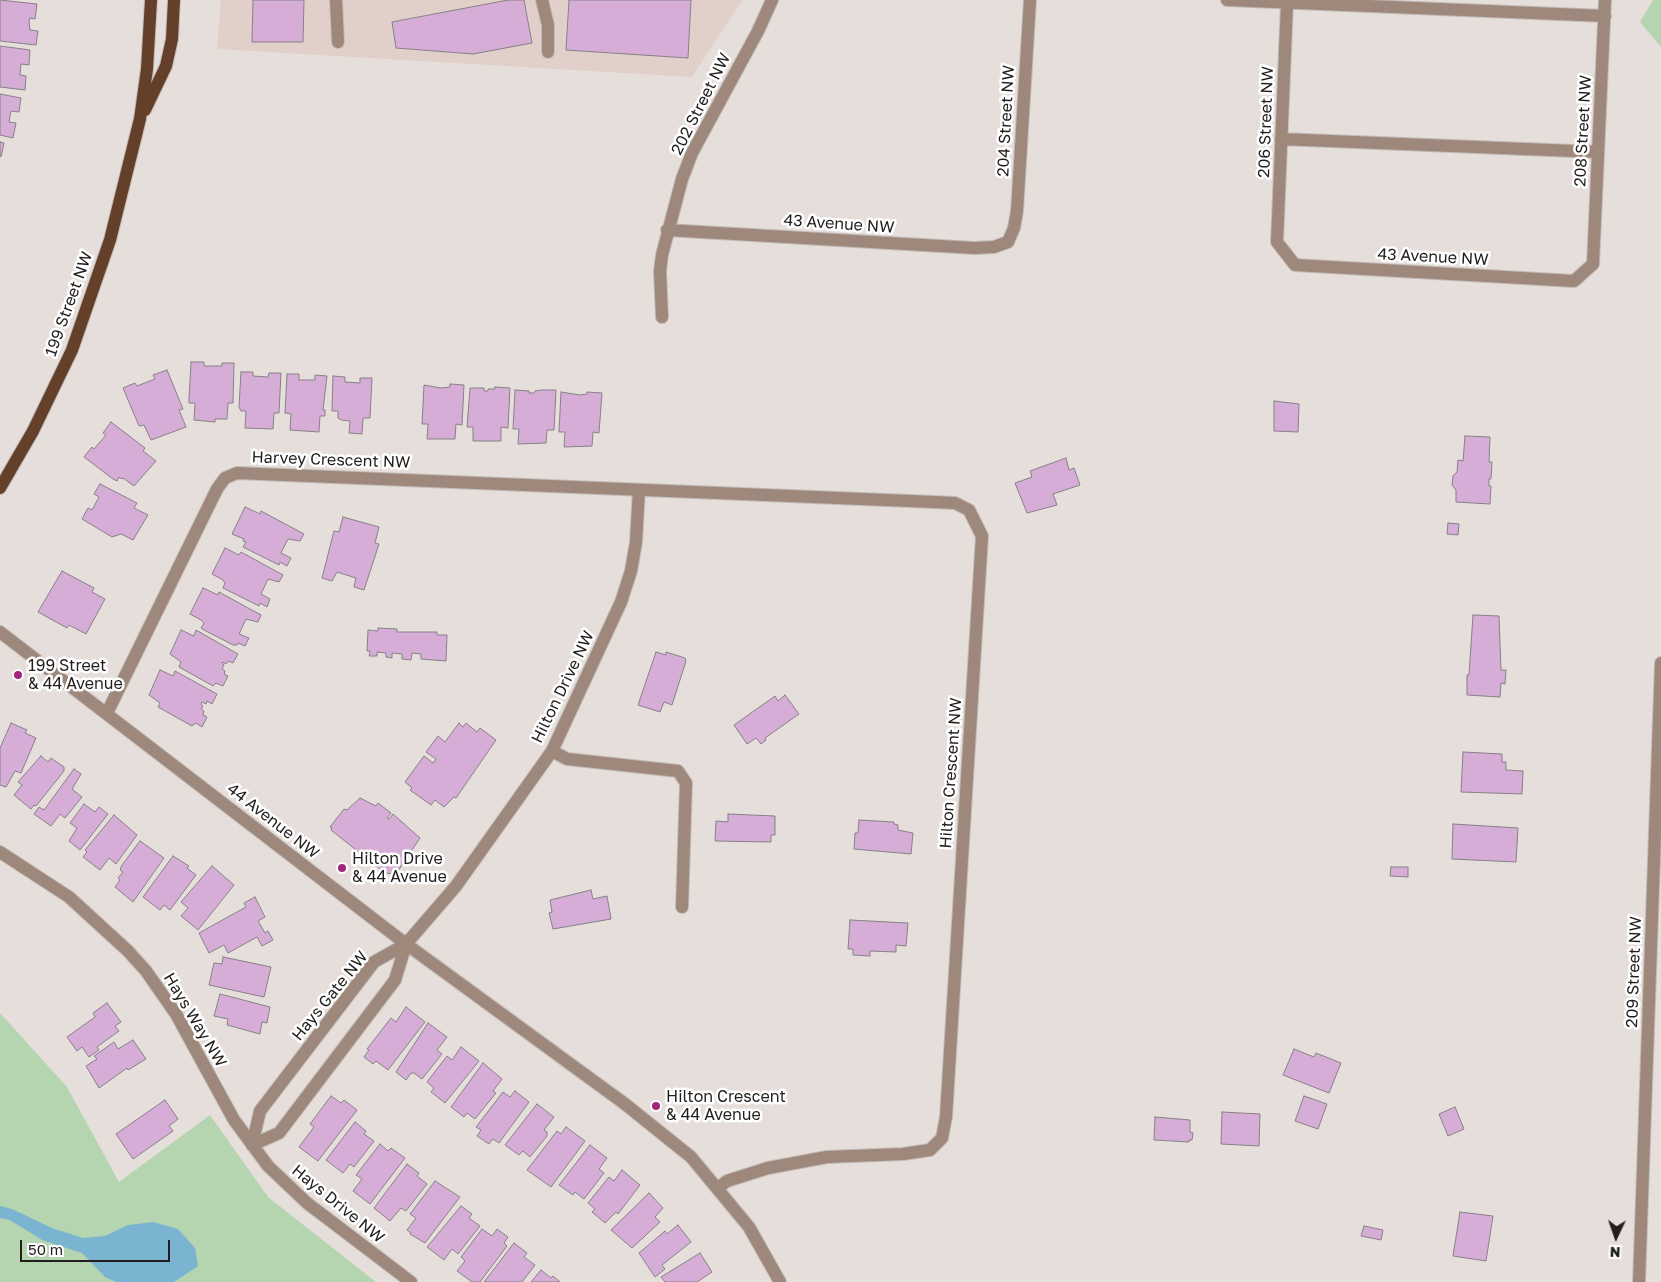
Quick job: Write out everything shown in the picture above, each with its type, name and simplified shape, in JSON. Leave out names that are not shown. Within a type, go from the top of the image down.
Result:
[{"type":"main road","name":"199 Street NW","points":[[0,488],[33,431],[72,350],[110,240],[140,119],[147,69],[151,0]]},
{"type":"main road","name":"199 Street NW","points":[[140,119],[166,66],[172,39],[174,0]]},
{"type":"street","points":[[542,0],[548,25],[548,52]]},
{"type":"street","name":"202 Street NW","points":[[662,316],[660,271],[667,230],[692,153],[758,31],[772,0]]},
{"type":"street","name":"204 Street NW","points":[[1008,242],[1014,228],[1017,211],[1030,0]]},
{"type":"street","points":[[1227,0],[1605,16]]},
{"type":"street","name":"208 Street NW","points":[[1593,264],[1606,0]]},
{"type":"street","points":[[338,42],[340,1]]},
{"type":"street","name":"206 Street NW","points":[[1277,242],[1287,3]]},
{"type":"street","points":[[1282,139],[1598,152]]},
{"type":"street","name":"43 Avenue NW","points":[[667,230],[974,248],[994,247],[1008,242]]},
{"type":"street","name":"43 Avenue NW","points":[[1277,242],[1295,265],[1574,281],[1593,264]]},
{"type":"street","name":"Harvey Crescent NW","points":[[107,713],[210,502],[225,478],[248,472],[639,490]]},
{"type":"street","name":"Hilton Drive NW","points":[[406,944],[456,886],[516,798],[552,751],[621,602],[631,571],[639,490]]},
{"type":"street","name":"Hilton Crescent NW","points":[[639,490],[955,503],[968,510],[976,521],[982,536],[946,1117],[942,1138],[930,1150],[903,1154],[827,1157],[768,1168],[727,1181],[718,1188]]},
{"type":"street","name":"44 Avenue NW","points":[[0,632],[406,944],[625,1104],[691,1157],[718,1188]]},
{"type":"street","name":"209 Street NW","points":[[1639,1282],[1656,975],[1661,663]]},
{"type":"street","points":[[552,751],[567,759],[678,771],[686,783],[682,907]]},
{"type":"street","name":"Hays Way NW","points":[[0,852],[69,897],[113,936],[146,971],[176,1014],[234,1120],[252,1145]]},
{"type":"street","points":[[252,1145],[279,1133],[395,980],[406,944]]},
{"type":"street","name":"Hays Gate NW","points":[[252,1145],[260,1110],[374,962],[406,944]]},
{"type":"street","name":"Hays Drive NW","points":[[252,1145],[294,1192],[411,1282]]},
{"type":"street","points":[[718,1188],[749,1227],[780,1282]]},
{"type":"shaded area","points":[[221,0],[742,0],[692,77],[217,49]]},
{"type":"green space","points":[[1653,0],[1661,0],[1661,47],[1640,22]]},
{"type":"green space","points":[[0,1013],[67,1087],[119,1182],[210,1115],[268,1197],[376,1282],[0,1282]]},
{"type":"water","points":[[0,1206],[12,1209],[52,1228],[83,1238],[105,1236],[128,1225],[153,1222],[178,1229],[195,1248],[198,1266],[174,1282],[116,1282],[105,1277],[82,1253],[42,1240],[10,1220],[0,1218]]},
{"type":"building","points":[[0,0],[37,4],[35,19],[30,18],[29,22],[30,30],[38,31],[36,45],[0,41]]},
{"type":"building","points":[[253,0],[304,0],[303,42],[252,42]]},
{"type":"building","points":[[508,0],[524,0],[532,43],[473,54],[396,48],[392,22]]},
{"type":"building","points":[[569,0],[691,0],[688,58],[566,50]]},
{"type":"building","points":[[0,46],[30,50],[29,65],[21,64],[20,75],[26,76],[25,90],[0,87]]},
{"type":"building","points":[[0,94],[21,98],[19,112],[11,111],[9,122],[16,123],[13,138],[0,135]]},
{"type":"building","points":[[0,142],[4,143],[1,157],[0,156]]},
{"type":"building","points":[[191,362],[204,362],[204,366],[222,366],[222,363],[234,363],[233,403],[228,403],[227,419],[215,419],[215,422],[194,420],[195,403],[189,403]]},
{"type":"building","points":[[167,370],[183,409],[179,410],[186,427],[151,440],[144,425],[139,426],[123,388],[135,383],[137,386],[155,379],[153,375]]},
{"type":"building","points":[[241,372],[253,372],[253,376],[268,377],[269,373],[281,373],[279,413],[274,413],[273,429],[245,428],[246,411],[241,411],[239,407]]},
{"type":"building","points":[[287,374],[299,374],[299,380],[315,380],[315,375],[327,376],[323,410],[325,410],[325,416],[320,416],[319,432],[290,430],[291,414],[285,413]]},
{"type":"building","points":[[333,376],[345,377],[345,382],[360,383],[360,378],[372,378],[370,418],[363,418],[362,434],[349,433],[350,421],[341,420],[338,418],[338,411],[332,411]]},
{"type":"building","points":[[450,384],[464,385],[462,425],[456,424],[455,439],[427,439],[428,424],[422,424],[424,385],[441,388],[450,387]]},
{"type":"building","points":[[495,387],[510,388],[508,428],[501,427],[501,441],[473,441],[473,427],[467,427],[470,388],[484,388],[484,391],[488,391],[488,389],[495,389]]},
{"type":"building","points":[[515,390],[534,393],[541,390],[556,390],[554,430],[547,430],[546,443],[518,444],[519,429],[513,429]]},
{"type":"building","points":[[561,392],[580,395],[587,394],[587,392],[602,393],[599,433],[593,432],[592,446],[564,447],[565,432],[559,432]]},
{"type":"building","points":[[1274,401],[1299,404],[1298,432],[1274,431]]},
{"type":"building","points":[[111,422],[145,448],[143,451],[156,461],[134,486],[123,478],[119,477],[117,481],[113,479],[84,457],[106,435],[103,433]]},
{"type":"building","points":[[1465,436],[1490,437],[1489,462],[1492,462],[1491,479],[1489,479],[1489,486],[1491,486],[1490,504],[1456,502],[1456,490],[1452,485],[1453,476],[1457,472],[1458,460],[1463,461]]},
{"type":"building","points":[[1066,458],[1069,470],[1074,468],[1080,485],[1053,494],[1057,505],[1027,513],[1015,483],[1032,477],[1030,471]]},
{"type":"building","points":[[100,484],[137,503],[134,508],[148,515],[133,540],[121,534],[112,537],[82,519],[88,508],[92,510],[99,497],[94,494]]},
{"type":"building","points":[[245,507],[260,514],[261,511],[304,534],[300,541],[288,539],[281,553],[291,558],[287,566],[280,562],[279,565],[243,547],[246,542],[243,541],[244,539],[232,534]]},
{"type":"building","points":[[343,517],[379,527],[375,543],[379,544],[364,590],[354,587],[356,578],[337,572],[332,581],[322,578],[334,531],[339,532]]},
{"type":"building","points":[[1448,523],[1459,524],[1458,535],[1447,534]]},
{"type":"building","points":[[225,548],[239,555],[241,552],[283,575],[279,582],[268,579],[261,594],[270,599],[267,607],[260,603],[259,606],[223,588],[225,583],[223,580],[212,574]]},
{"type":"building","points":[[62,571],[94,588],[92,592],[105,599],[86,634],[69,625],[67,628],[38,612]]},
{"type":"building","points":[[203,588],[218,595],[219,592],[261,615],[258,622],[246,619],[239,634],[249,638],[245,646],[238,643],[233,645],[204,630],[201,628],[204,623],[190,614]]},
{"type":"building","points":[[1473,615],[1499,616],[1501,670],[1506,670],[1505,684],[1501,683],[1500,697],[1467,695]]},
{"type":"building","points":[[378,628],[397,629],[397,632],[437,632],[437,635],[447,635],[446,661],[421,659],[421,654],[412,653],[411,660],[402,659],[402,654],[392,653],[392,658],[386,657],[386,653],[377,652],[377,656],[369,656],[370,651],[367,651],[368,630],[378,631]]},
{"type":"building","points":[[181,630],[194,636],[196,630],[238,654],[233,663],[228,661],[226,664],[223,662],[222,664],[224,665],[222,669],[225,671],[224,674],[228,676],[223,686],[216,683],[213,686],[179,667],[181,662],[170,654]]},
{"type":"building","points":[[656,652],[666,655],[666,652],[685,658],[686,661],[672,705],[664,702],[660,712],[638,705]]},
{"type":"building","points":[[160,670],[173,676],[175,671],[217,694],[212,704],[207,701],[206,704],[202,702],[201,704],[203,706],[201,709],[204,711],[203,715],[207,717],[202,727],[196,723],[192,726],[158,707],[160,703],[149,695]]},
{"type":"building","points":[[785,695],[799,714],[765,738],[766,740],[761,744],[756,738],[747,744],[734,725],[775,696],[778,701]]},
{"type":"building","points":[[11,723],[27,730],[25,733],[36,738],[21,773],[15,771],[6,787],[0,785],[0,748]]},
{"type":"building","points":[[459,723],[463,727],[466,723],[477,732],[480,728],[496,740],[456,798],[454,797],[444,807],[435,800],[431,805],[410,790],[412,788],[405,782],[424,756],[433,763],[436,759],[426,752],[438,736],[445,742]]},
{"type":"building","points":[[1463,752],[1502,754],[1502,762],[1506,762],[1506,770],[1523,771],[1522,794],[1461,792]]},
{"type":"building","points":[[41,756],[48,762],[51,758],[64,767],[64,771],[36,806],[34,805],[31,809],[14,795],[22,785],[18,782]]},
{"type":"building","points":[[74,769],[81,774],[72,789],[82,797],[65,818],[60,814],[51,826],[34,814],[39,807],[44,810]]},
{"type":"building","points":[[360,798],[376,806],[378,803],[391,813],[387,818],[389,819],[393,814],[420,838],[396,874],[385,873],[331,830],[332,828],[330,827],[344,809],[347,810]]},
{"type":"building","points":[[84,804],[95,812],[99,807],[108,814],[80,850],[69,841],[77,828],[70,823]]},
{"type":"building","points":[[728,814],[775,816],[775,835],[771,835],[771,842],[715,841],[716,821],[728,822]]},
{"type":"building","points":[[114,815],[137,835],[116,864],[109,858],[100,870],[83,857],[87,852],[85,850]]},
{"type":"building","points":[[859,820],[894,822],[894,824],[898,825],[898,830],[913,833],[911,854],[854,849],[855,833],[858,833]]},
{"type":"building","points":[[1453,824],[1518,828],[1516,862],[1452,859]]},
{"type":"building","points":[[140,841],[164,858],[133,902],[115,887],[120,880],[118,878],[123,872],[120,870],[122,865]]},
{"type":"building","points":[[173,856],[189,866],[187,868],[196,875],[170,910],[164,905],[160,910],[143,897]]},
{"type":"building","points":[[212,866],[234,885],[198,930],[181,916],[188,908],[181,902]]},
{"type":"building","points":[[1391,867],[1408,867],[1408,877],[1390,876]]},
{"type":"building","points":[[591,890],[593,899],[607,896],[611,919],[553,929],[549,913],[552,912],[550,900]]},
{"type":"building","points":[[255,897],[265,917],[258,921],[265,933],[268,931],[273,940],[262,946],[257,937],[228,953],[224,945],[209,953],[199,933],[246,907],[244,903]]},
{"type":"building","points":[[850,920],[908,923],[906,946],[896,945],[896,952],[870,951],[870,956],[853,955],[853,949],[848,949]]},
{"type":"building","points":[[223,957],[271,967],[264,997],[209,985],[214,963],[222,964]]},
{"type":"building","points":[[220,994],[270,1007],[267,1023],[262,1022],[260,1034],[227,1025],[228,1019],[214,1016]]},
{"type":"building","points":[[107,1003],[121,1022],[115,1026],[119,1031],[97,1047],[99,1050],[89,1057],[82,1047],[77,1051],[67,1037],[95,1017],[93,1013]]},
{"type":"building","points":[[406,1007],[425,1022],[388,1070],[376,1061],[373,1064],[364,1057],[369,1050],[367,1049],[391,1018],[396,1022]]},
{"type":"building","points":[[428,1023],[447,1037],[437,1050],[442,1054],[422,1079],[411,1073],[406,1080],[396,1072]]},
{"type":"building","points":[[133,1040],[146,1059],[128,1070],[127,1068],[99,1088],[86,1066],[97,1059],[94,1056],[114,1042],[118,1049]]},
{"type":"building","points":[[461,1047],[479,1061],[445,1103],[431,1092],[434,1088],[427,1082],[447,1056],[452,1060]]},
{"type":"building","points":[[1294,1049],[1314,1057],[1316,1053],[1341,1063],[1329,1093],[1283,1075]]},
{"type":"building","points":[[483,1063],[502,1079],[493,1091],[496,1093],[475,1119],[467,1113],[464,1117],[451,1107]]},
{"type":"building","points":[[515,1091],[529,1102],[499,1143],[493,1139],[489,1144],[477,1136],[481,1130],[476,1127],[503,1092],[510,1097]]},
{"type":"building","points":[[331,1096],[341,1103],[344,1100],[357,1110],[318,1161],[299,1147],[314,1127],[310,1124]]},
{"type":"building","points":[[1304,1096],[1327,1104],[1318,1129],[1295,1121]]},
{"type":"building","points":[[165,1100],[178,1119],[169,1126],[173,1131],[133,1159],[116,1134]]},
{"type":"building","points":[[537,1104],[554,1117],[544,1130],[547,1132],[547,1136],[530,1157],[523,1151],[519,1155],[505,1145]]},
{"type":"building","points":[[1455,1107],[1464,1129],[1448,1136],[1439,1114]]},
{"type":"building","points":[[1222,1112],[1260,1114],[1259,1146],[1221,1144]]},
{"type":"building","points":[[1155,1117],[1190,1120],[1190,1132],[1193,1133],[1192,1140],[1189,1140],[1189,1142],[1154,1140]]},
{"type":"building","points":[[355,1122],[366,1131],[364,1134],[374,1141],[354,1167],[350,1164],[343,1173],[326,1160]]},
{"type":"building","points":[[566,1127],[585,1141],[551,1187],[527,1170],[557,1131],[561,1134]]},
{"type":"building","points":[[380,1144],[388,1151],[391,1148],[405,1158],[370,1204],[353,1191],[362,1179],[356,1175]]},
{"type":"building","points":[[590,1145],[607,1158],[599,1169],[604,1173],[584,1199],[575,1192],[573,1195],[559,1185]]},
{"type":"building","points":[[407,1164],[419,1173],[417,1176],[427,1184],[406,1211],[401,1208],[390,1221],[374,1208]]},
{"type":"building","points":[[622,1170],[640,1185],[618,1214],[616,1212],[605,1223],[592,1212],[595,1209],[588,1203],[609,1177],[614,1181]]},
{"type":"building","points":[[435,1181],[460,1197],[425,1243],[407,1230],[416,1218],[410,1214]]},
{"type":"building","points":[[649,1193],[663,1208],[655,1217],[660,1222],[632,1248],[611,1230]]},
{"type":"building","points":[[461,1206],[472,1214],[469,1218],[480,1226],[458,1254],[452,1249],[444,1260],[427,1247]]},
{"type":"building","points":[[1460,1212],[1493,1216],[1486,1261],[1453,1256]]},
{"type":"building","points":[[678,1225],[691,1242],[662,1265],[665,1269],[655,1277],[639,1253],[665,1231],[667,1234]]},
{"type":"building","points":[[1364,1226],[1383,1230],[1381,1240],[1361,1236]]},
{"type":"building","points":[[482,1229],[492,1236],[497,1229],[508,1237],[504,1243],[507,1246],[480,1282],[472,1282],[457,1271],[465,1261],[461,1257]]},
{"type":"building","points":[[514,1243],[527,1253],[524,1257],[535,1265],[522,1282],[484,1282]]},
{"type":"building","points":[[700,1253],[712,1272],[697,1282],[665,1282],[661,1277]]},
{"type":"building","points":[[541,1270],[551,1278],[553,1276],[560,1282],[531,1282]]},
{"type":"place","name":"199 Street & 44 Avenue","points":[[18,675]]},
{"type":"place","name":"Hilton Drive & 44 Avenue","points":[[342,868]]},
{"type":"place","name":"Hilton Crescent & 44 Avenue","points":[[656,1106]]}]
